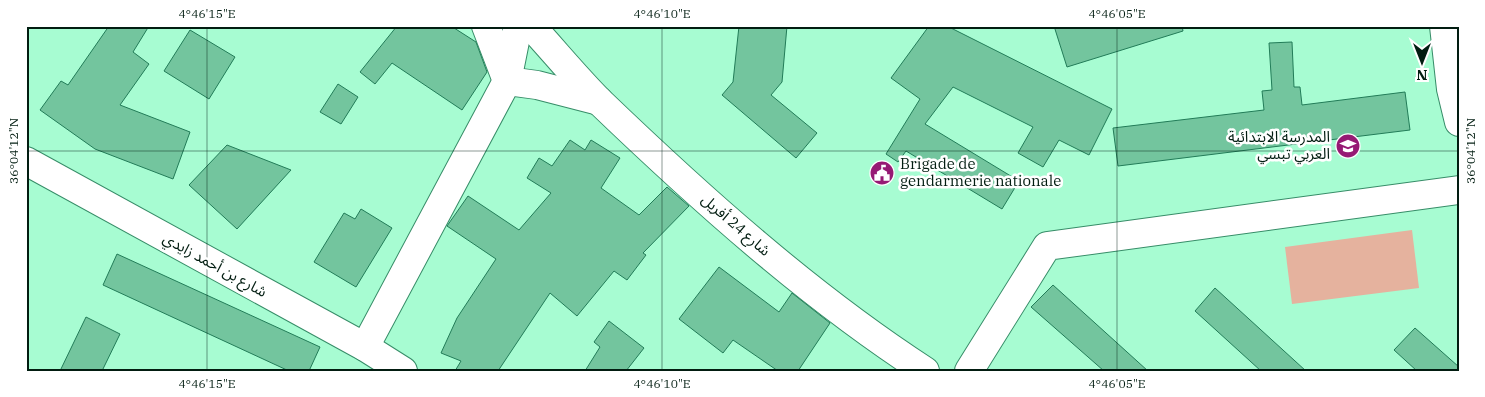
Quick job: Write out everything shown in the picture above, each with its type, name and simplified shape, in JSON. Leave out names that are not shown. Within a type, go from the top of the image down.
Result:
[{"type":"street","points":[[486,26],[507,81]]},
{"type":"street","points":[[365,347],[507,81],[518,26]]},
{"type":"street","name":"شارع 24 أفريل","points":[[531,26],[599,101],[731,223],[811,289],[886,346],[925,371]]},
{"type":"street","points":[[556,26],[564,61]]},
{"type":"street","points":[[1444,26],[1451,88],[1459,122]]},
{"type":"street","points":[[507,81],[537,84],[599,101]]},
{"type":"street","name":"شارع بن أحمد زايدي","points":[[26,161],[365,347],[403,371]]},
{"type":"street","points":[[969,371],[1047,246],[1459,190]]},
{"type":"shaded area","points":[[1412,230],[1419,288],[1292,304],[1285,247]]},
{"type":"building","points":[[109,26],[149,26],[133,52],[149,64],[120,105],[190,132],[173,179],[95,149],[40,110],[61,81],[68,85]]},
{"type":"building","points":[[397,26],[451,26],[476,42],[487,72],[462,110],[392,63],[375,84],[360,72]]},
{"type":"building","points":[[739,26],[787,26],[782,82],[771,95],[817,133],[796,158],[722,95],[733,82]]},
{"type":"building","points":[[929,26],[947,26],[1112,109],[1089,155],[1059,140],[1043,167],[1018,153],[1033,127],[953,87],[925,124],[1019,181],[1002,209],[906,151],[898,162],[886,154],[920,99],[891,78]]},
{"type":"building","points":[[1054,26],[1182,26],[1183,31],[1067,67]]},
{"type":"building","points":[[190,30],[235,57],[209,99],[164,71]]},
{"type":"building","points":[[1292,42],[1294,87],[1300,87],[1302,105],[1405,92],[1410,130],[1118,166],[1113,128],[1264,110],[1262,91],[1272,90],[1269,43]]},
{"type":"building","points":[[338,84],[358,97],[341,124],[320,112]]},
{"type":"building","points":[[570,140],[585,150],[591,140],[620,158],[601,188],[639,215],[667,187],[689,206],[643,253],[646,255],[627,280],[614,271],[577,316],[550,293],[498,371],[455,371],[461,361],[441,353],[457,318],[496,259],[447,226],[468,196],[519,230],[551,193],[527,178],[539,158],[552,166]]},
{"type":"building","points":[[227,145],[291,170],[237,229],[189,185]]},
{"type":"building","points":[[361,209],[392,228],[356,287],[314,262],[344,213],[355,219]]},
{"type":"building","points":[[117,254],[320,347],[309,371],[289,371],[103,285]]},
{"type":"building","points":[[719,267],[779,312],[792,293],[830,323],[798,371],[778,371],[733,340],[723,353],[679,319]]},
{"type":"building","points":[[1053,285],[1148,371],[1104,371],[1031,307]]},
{"type":"building","points":[[1215,288],[1306,371],[1261,371],[1195,311]]},
{"type":"building","points":[[86,317],[120,334],[102,371],[60,371]]},
{"type":"building","points":[[609,321],[644,348],[626,371],[585,371],[600,347],[594,342]]},
{"type":"building","points":[[1415,328],[1459,367],[1459,371],[1417,371],[1394,350]]},
{"type":"place","name":"المدرسة الابتدائية العربي تبسي","points":[[1348,146]]},
{"type":"place","name":"Brigade de gendarmerie nationale","points":[[882,173]]}]
